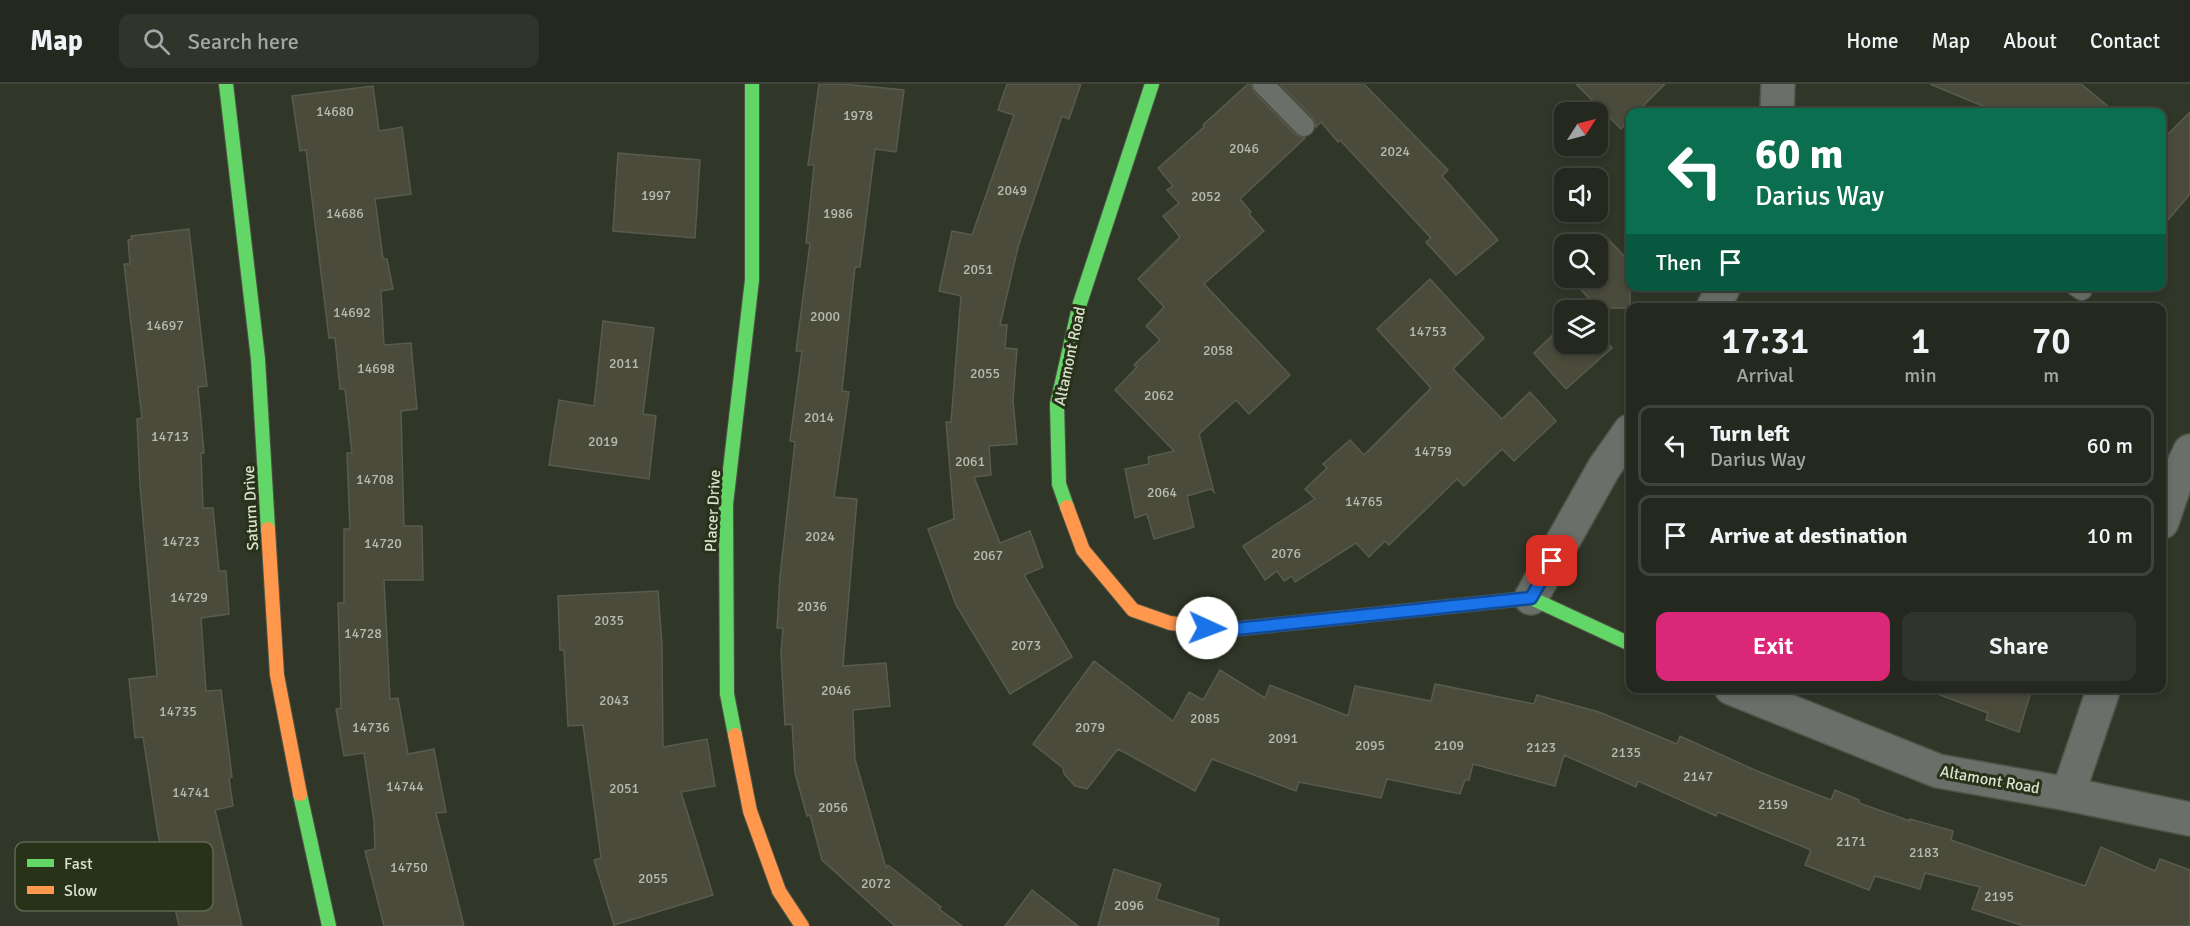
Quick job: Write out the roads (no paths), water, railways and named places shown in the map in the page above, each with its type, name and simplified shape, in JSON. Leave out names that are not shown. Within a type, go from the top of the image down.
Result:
[{"type":"street","name":"Saturn Drive","points":[[226,84],[258,358],[277,675],[308,836],[329,926]]},
{"type":"street","name":"Placer Drive","points":[[752,84],[752,280],[726,504],[727,694],[750,811],[779,891],[802,926]]},
{"type":"street","name":"Altamont Road","points":[[1152,84],[1080,303],[1057,404],[1059,484],[1083,550],[1133,610],[1170,623],[1226,630],[1531,598]]},
{"type":"street","points":[[1777,108],[1778,84]]},
{"type":"street","points":[[1626,437],[1605,468],[1531,598],[1626,642]]},
{"type":"street","points":[[2166,510],[2177,478],[2190,451]]},
{"type":"street","name":"Altamont Road","points":[[1743,693],[1938,771],[2190,819]]},
{"type":"street","points":[[2068,794],[2102,693]]},
{"type":"lane","points":[[1263,84],[1304,126]]}]
